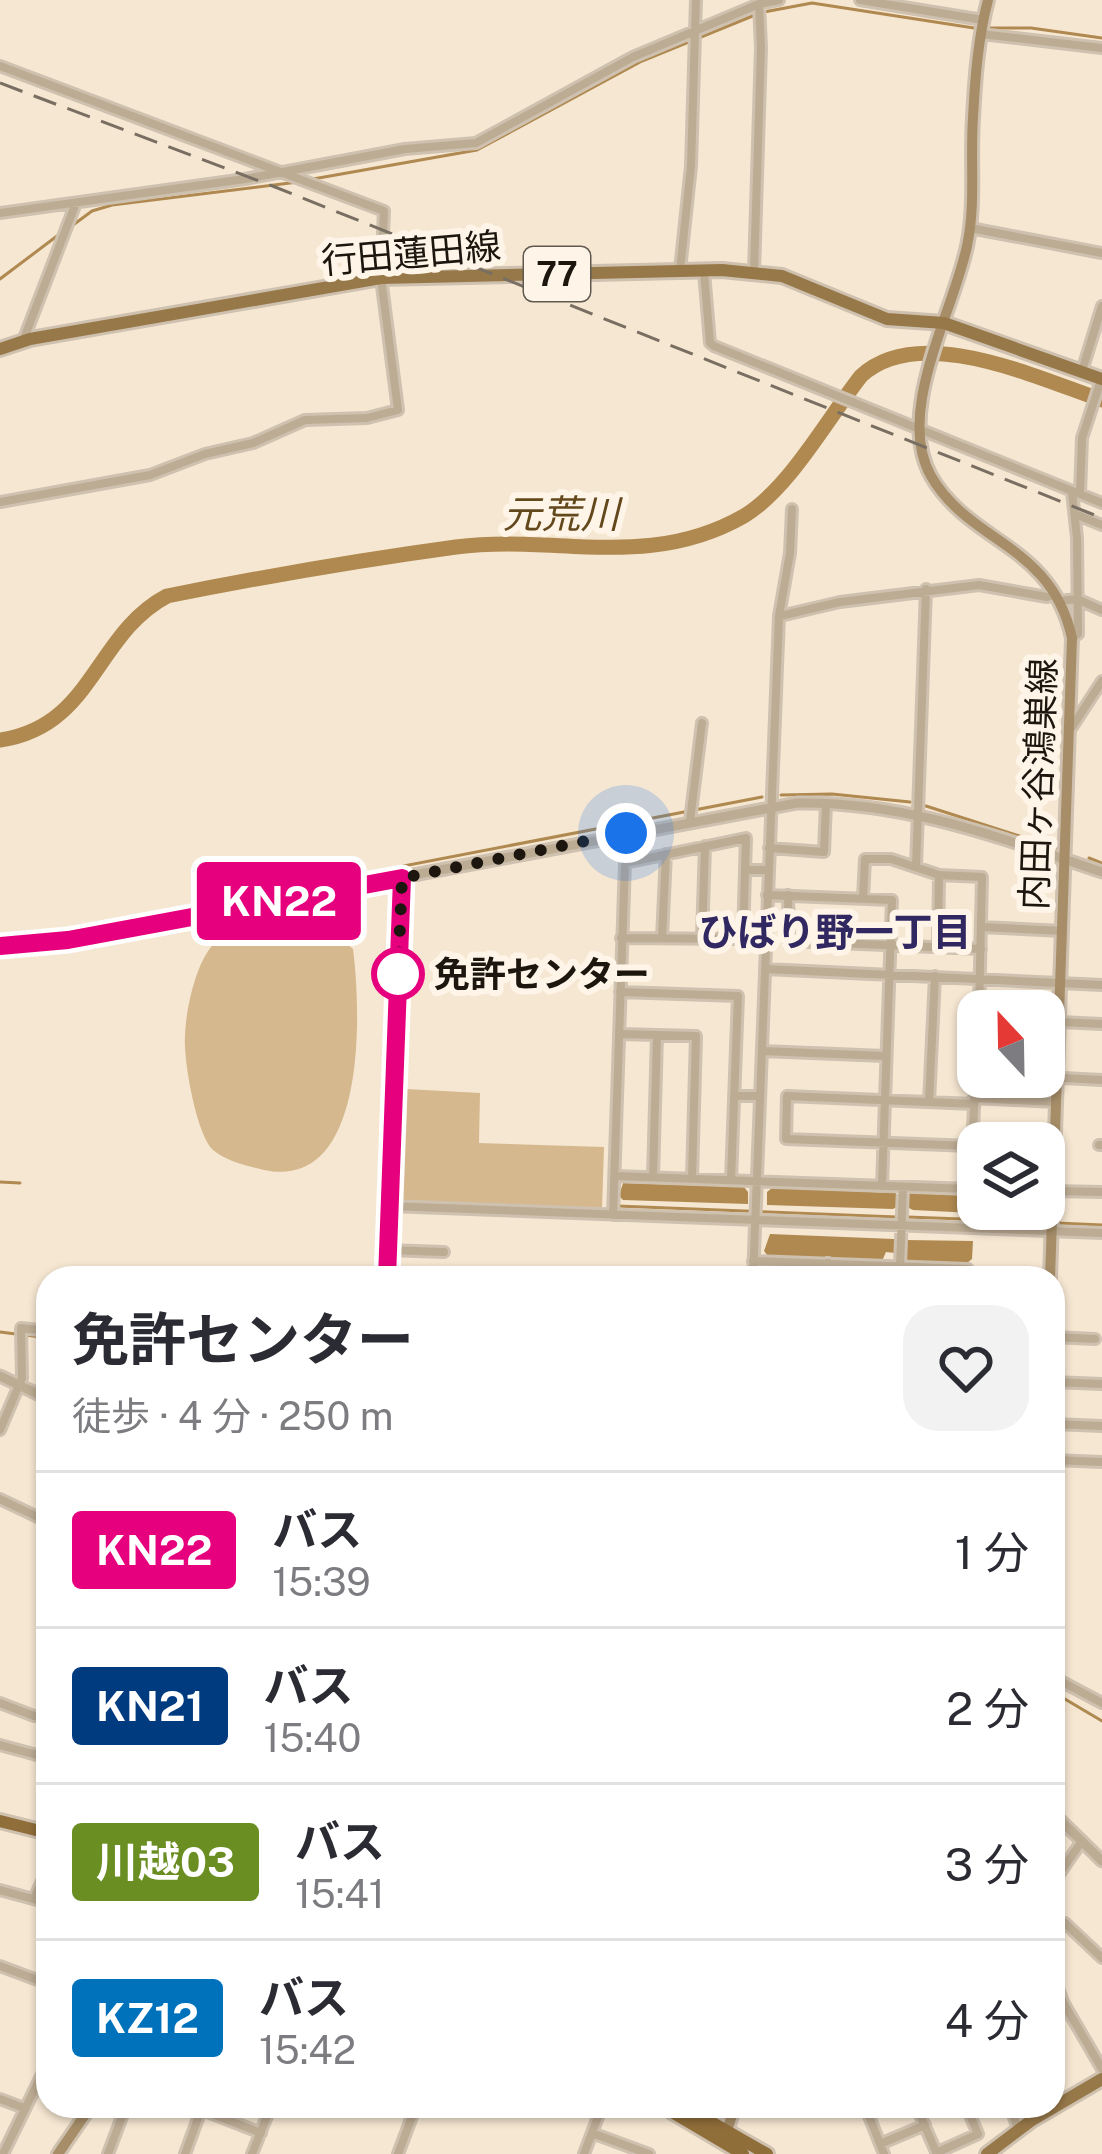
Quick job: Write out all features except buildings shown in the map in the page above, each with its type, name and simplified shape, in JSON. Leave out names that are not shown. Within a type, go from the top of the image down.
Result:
[{"type":"highway","points":[[0,1825],[36,1835]]},
{"type":"highway","points":[[682,2118],[743,2154]]},
{"type":"highway","points":[[696,2118],[723,2142],[766,2154]]},
{"type":"main road","points":[[918,430],[970,228],[973,119],[988,0]]},
{"type":"main road","name":"行田蓮田線","points":[[0,349],[23,340],[381,278],[704,270],[754,272],[803,283],[887,319],[944,326],[1101,380]]},
{"type":"main road","name":"内田ヶ谷鴻巣線","points":[[918,430],[926,464],[945,494],[1036,568],[1058,598],[1072,638],[1060,990]]},
{"type":"main road","name":"内田ヶ谷鴻巣線","points":[[1055,1122],[1057,1098]]},
{"type":"main road","name":"内田ヶ谷鴻巣線","points":[[1051,1266],[1052,1231]]},
{"type":"main road","points":[[1065,2098],[1102,2080]]},
{"type":"main road","points":[[58,2154],[83,2118]]},
{"type":"main road","points":[[987,2154],[1033,2118]]},
{"type":"street","points":[[680,270],[691,166],[697,0]]},
{"type":"street","points":[[0,213],[283,172],[405,149],[476,143],[633,57],[779,0]]},
{"type":"street","points":[[860,0],[983,20]]},
{"type":"street","points":[[754,272],[759,4]]},
{"type":"street","points":[[982,34],[1102,48]]},
{"type":"street","points":[[0,66],[384,212],[381,278],[398,410],[367,418],[305,420],[150,475],[0,502]]},
{"type":"street","points":[[23,340],[76,203]]},
{"type":"street","points":[[970,228],[1102,253]]},
{"type":"street","points":[[704,270],[710,343],[1102,502]]},
{"type":"street","points":[[1082,372],[1102,306]]},
{"type":"street","points":[[1072,638],[1078,634],[1076,492],[1081,450],[1101,380]]},
{"type":"street","points":[[753,1266],[779,616],[792,509]]},
{"type":"street","points":[[1075,514],[1102,525]]},
{"type":"street","points":[[779,616],[926,589],[980,585],[1077,599],[1102,610]]},
{"type":"street","points":[[916,867],[926,589]]},
{"type":"street","points":[[1071,728],[1102,681]]},
{"type":"street","points":[[690,821],[702,723]]},
{"type":"street","points":[[770,848],[824,852],[826,803]]},
{"type":"street","points":[[0,946],[68,940],[771,806],[826,803],[917,813],[1102,872]]},
{"type":"street","points":[[613,1214],[626,833]]},
{"type":"street","points":[[621,938],[742,939],[746,838],[625,863]]},
{"type":"street","points":[[702,938],[705,846]]},
{"type":"street","points":[[662,938],[666,854]]},
{"type":"street","points":[[862,898],[865,859],[891,859],[939,875],[982,877],[980,990]]},
{"type":"street","points":[[745,870],[769,870]]},
{"type":"street","points":[[938,947],[939,875]]},
{"type":"street","points":[[387,1266],[402,878]]},
{"type":"street","points":[[767,895],[892,900],[882,1186]]},
{"type":"street","points":[[788,896],[789,940],[981,949]]},
{"type":"street","points":[[981,928],[1064,931]]},
{"type":"street","points":[[765,969],[1102,985]]},
{"type":"street","points":[[929,1102],[935,976]]},
{"type":"street","points":[[620,992],[738,996],[731,1180]]},
{"type":"street","points":[[1065,1025],[1102,1024]]},
{"type":"street","points":[[619,1034],[696,1036],[692,1178]]},
{"type":"street","points":[[653,1178],[657,1035]]},
{"type":"street","points":[[761,1052],[885,1056]]},
{"type":"street","points":[[1065,1078],[1102,1080]]},
{"type":"street","points":[[734,1096],[760,1096]]},
{"type":"street","points":[[957,1146],[786,1139],[787,1096],[1057,1102]]},
{"type":"street","points":[[973,1122],[974,1098]]},
{"type":"street","points":[[615,1177],[957,1189]]},
{"type":"street","points":[[753,1261],[900,1266],[903,1187]]},
{"type":"street","points":[[1065,1191],[1102,1192]]},
{"type":"street","points":[[389,1206],[1102,1233]]},
{"type":"street","points":[[388,1250],[444,1252]]},
{"type":"street","points":[[0,1430],[20,1386],[21,1328],[36,1330]]},
{"type":"street","points":[[1065,1338],[1095,1339]]},
{"type":"street","points":[[0,1376],[36,1393]]},
{"type":"street","points":[[1065,1382],[1102,1384]]},
{"type":"street","points":[[1065,1424],[1102,1426]]},
{"type":"street","points":[[1065,1460],[1102,1462]]},
{"type":"street","points":[[0,1499],[36,1516]]},
{"type":"street","points":[[1065,1683],[1102,1703]]},
{"type":"street","points":[[0,1703],[34,1716]]},
{"type":"street","points":[[0,1745],[36,1755]]},
{"type":"street","points":[[1065,1824],[1102,1861]]},
{"type":"street","points":[[1065,1857],[1082,1839]]},
{"type":"street","points":[[0,1890],[34,1899],[36,1895]]},
{"type":"street","points":[[1065,1922],[1102,1958]]},
{"type":"street","points":[[0,1967],[36,1980]]},
{"type":"street","points":[[1065,2005],[1102,2068]]},
{"type":"street","points":[[3,2154],[36,2085]]},
{"type":"street","points":[[0,2099],[24,2108]]},
{"type":"street","points":[[108,2154],[122,2118]]},
{"type":"street","points":[[184,2154],[193,2118]]},
{"type":"street","points":[[222,2118],[261,2133]]},
{"type":"street","points":[[252,2154],[267,2118]]},
{"type":"street","points":[[398,2154],[412,2118]]},
{"type":"street","points":[[584,2154],[598,2118]]},
{"type":"street","points":[[872,2118],[882,2149],[925,2125]]},
{"type":"street","points":[[922,2118],[937,2153],[978,2134],[972,2118]]},
{"type":"street","points":[[1014,2118],[1018,2129]]},
{"type":"street","points":[[592,2133],[649,2154]]},
{"type":"shaded area","points":[[295,916],[324,924],[353,949],[356,1052],[340,1126],[323,1153],[298,1169],[264,1170],[224,1157],[207,1141],[188,1077],[186,1025],[200,966],[219,939],[250,923]]},
{"type":"shaded area","points":[[406,1089],[480,1093],[479,1143],[604,1147],[602,1209],[402,1202]]},
{"type":"shaded area","points":[[623,1183],[744,1187],[748,1204],[623,1200],[619,1196]]},
{"type":"shaded area","points":[[772,1188],[896,1193],[898,1206],[767,1205],[767,1192]]},
{"type":"shaded area","points":[[909,1193],[957,1195],[957,1212],[907,1207]]},
{"type":"shaded area","points":[[770,1234],[894,1239],[895,1253],[886,1252],[882,1261],[768,1256],[764,1251]]},
{"type":"shaded area","points":[[906,1240],[973,1241],[972,1259],[967,1263],[907,1261]]},
{"type":"waterway","points":[[764,12],[812,3],[974,28],[1031,28],[1102,38]]},
{"type":"waterway","points":[[313,179],[477,150],[642,61],[755,15]]},
{"type":"waterway","points":[[69,228],[92,211],[112,205],[298,182]]},
{"type":"waterway","points":[[0,279],[61,233]]},
{"type":"waterway","name":"元荒川","points":[[0,740],[31,732],[55,717],[75,699],[124,633],[167,596],[456,547],[637,547],[708,533],[744,516],[777,489],[861,376],[885,361],[914,354],[946,354],[1012,368],[1102,400]]},
{"type":"waterway","points":[[781,795],[832,794],[910,802]]},
{"type":"waterway","points":[[0,937],[71,930],[762,797]]},
{"type":"waterway","points":[[926,806],[1060,849]]},
{"type":"waterway","points":[[1089,858],[1102,863]]},
{"type":"waterway","points":[[0,1182],[20,1183]]},
{"type":"waterway","points":[[617,1206],[897,1217]]},
{"type":"waterway","points":[[907,1217],[957,1219]]},
{"type":"waterway","points":[[1065,1223],[1102,1225]]},
{"type":"waterway","points":[[0,1332],[16,1334]]},
{"type":"waterway","points":[[26,1335],[36,1336]]},
{"type":"waterway","points":[[1065,1699],[1102,1721]]},
{"type":"railway","points":[[0,83],[275,187],[1102,518]]},
{"type":"bus line","name":"KN22","points":[[0,946],[68,940],[402,878],[387,1266]]},
{"type":"place","name":"免許センター","points":[[398,974]]},
{"type":"district","name":"ひばり野一丁目","points":[[835,932]]},
{"type":"route","points":[[398,974],[402,878],[626,833]]}]
